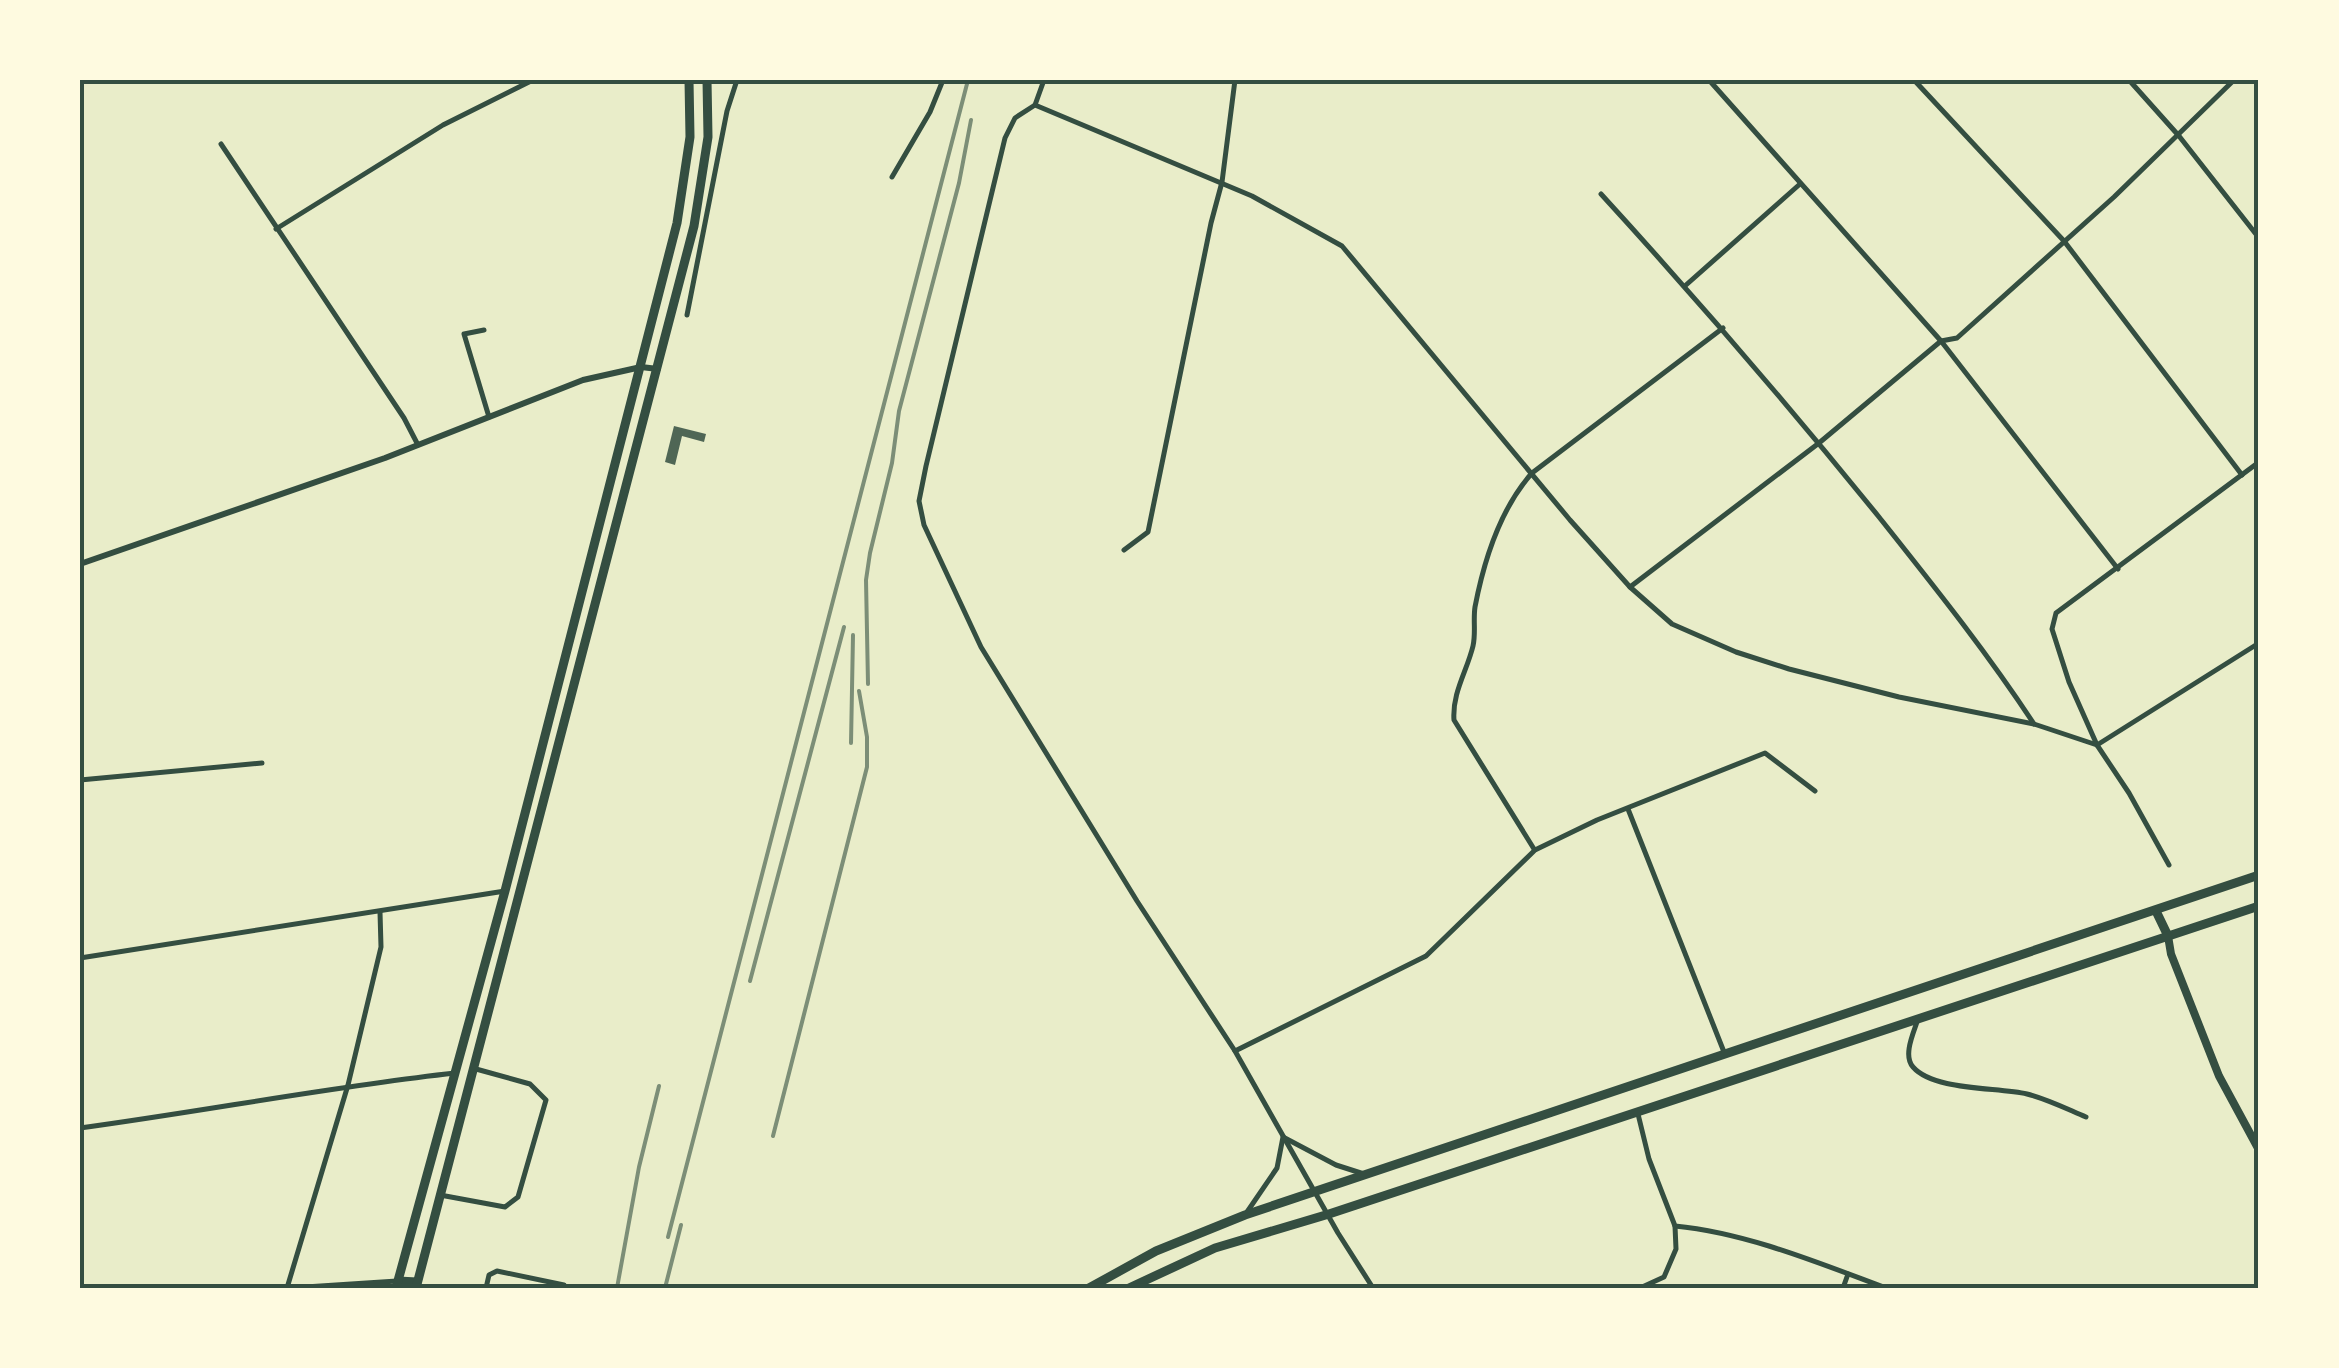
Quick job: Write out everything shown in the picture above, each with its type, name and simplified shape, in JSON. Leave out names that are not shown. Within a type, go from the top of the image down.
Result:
[{"type":"main road","points":[[689,80],[686,174],[641,367],[566,642],[505,891],[397,1285],[417,1285],[658,368],[704,174],[708,137],[706,80]]},
{"type":"main road","points":[[1089,1288],[1156,1251],[1245,1215],[2259,876]]},
{"type":"main road","points":[[1129,1288],[1215,1248],[1330,1214],[2259,906]]},
{"type":"main road","points":[[2156,912],[2219,1076],[2259,1150]]},
{"type":"street","points":[[276,229],[443,125],[533,80]]},
{"type":"street","points":[[688,315],[727,111],[737,80]]},
{"type":"street","points":[[892,177],[930,112],[943,80]]},
{"type":"street","points":[[1044,80],[1034,105],[1015,118],[1005,138],[919,502],[924,524],[981,647],[1235,1051],[1373,1288]]},
{"type":"street","points":[[1124,550],[1148,532],[1210,223],[1222,182],[1235,80]]},
{"type":"street","points":[[1709,80],[1941,342],[2118,568]]},
{"type":"street","points":[[1914,80],[2064,241],[2242,475]]},
{"type":"street","points":[[2130,80],[2259,238]]},
{"type":"street","points":[[1630,587],[1819,442],[1941,342],[1958,338],[2179,136],[2234,80]]},
{"type":"street","points":[[1034,105],[1222,182],[1342,246],[1630,587],[1672,624],[1736,652],[1899,697],[2034,724],[2096,744],[2259,643]]},
{"type":"street","points":[[221,144],[404,418],[418,446]]},
{"type":"street","points":[[1686,286],[1800,184]]},
{"type":"street","points":[[1601,194],[1723,328],[1819,442],[1987,652],[2034,724]]},
{"type":"street","points":[[1535,850],[1454,720],[1452,704],[1474,643],[1475,609],[1497,528],[1532,473],[1723,328]]},
{"type":"street","points":[[484,330],[464,334],[489,418]]},
{"type":"street","points":[[80,564],[418,446],[583,380],[641,367],[658,368]]},
{"type":"street","points":[[2168,865],[2096,744],[2052,629],[2056,613],[2259,462]]},
{"type":"street","points":[[1235,1051],[1426,956],[1535,850],[1766,753],[1815,790]]},
{"type":"street","points":[[80,780],[262,764]]},
{"type":"street","points":[[1628,809],[1724,1054]]},
{"type":"street","points":[[80,958],[505,891]]},
{"type":"street","points":[[380,912],[381,947],[348,1085],[289,1288],[397,1285]]},
{"type":"street","points":[[1918,1019],[1909,1052],[1914,1069],[1937,1081],[2028,1094],[2086,1117]]},
{"type":"street","points":[[440,1194],[505,1206],[518,1196],[546,1100],[530,1084],[474,1068]]},
{"type":"street","points":[[80,1128],[244,1105],[348,1085],[455,1073]]},
{"type":"street","points":[[1637,1111],[1649,1159],[1675,1226],[1676,1249],[1664,1277],[1640,1288]]},
{"type":"street","points":[[1283,1138],[1336,1165],[1365,1174]]},
{"type":"street","points":[[1245,1215],[1277,1168],[1283,1138]]},
{"type":"street","points":[[1675,1226],[1700,1228],[1757,1243],[1886,1288]]},
{"type":"street","points":[[486,1288],[489,1274],[497,1270],[564,1285]]},
{"type":"street","points":[[1843,1288],[1848,1274]]},
{"type":"building","points":[[674,426],[706,434],[704,442],[682,436],[675,465],[665,462]]},
{"type":"railway","points":[[668,1237],[968,80]]},
{"type":"railway","points":[[868,684],[866,580],[870,553],[892,463],[899,411],[959,183],[971,120]]},
{"type":"railway","points":[[750,981],[844,627]]},
{"type":"railway","points":[[851,743],[853,635]]},
{"type":"railway","points":[[773,1136],[867,767],[867,737],[859,691]]},
{"type":"railway","points":[[617,1288],[639,1167],[659,1086]]},
{"type":"railway","points":[[665,1288],[681,1225]]}]
